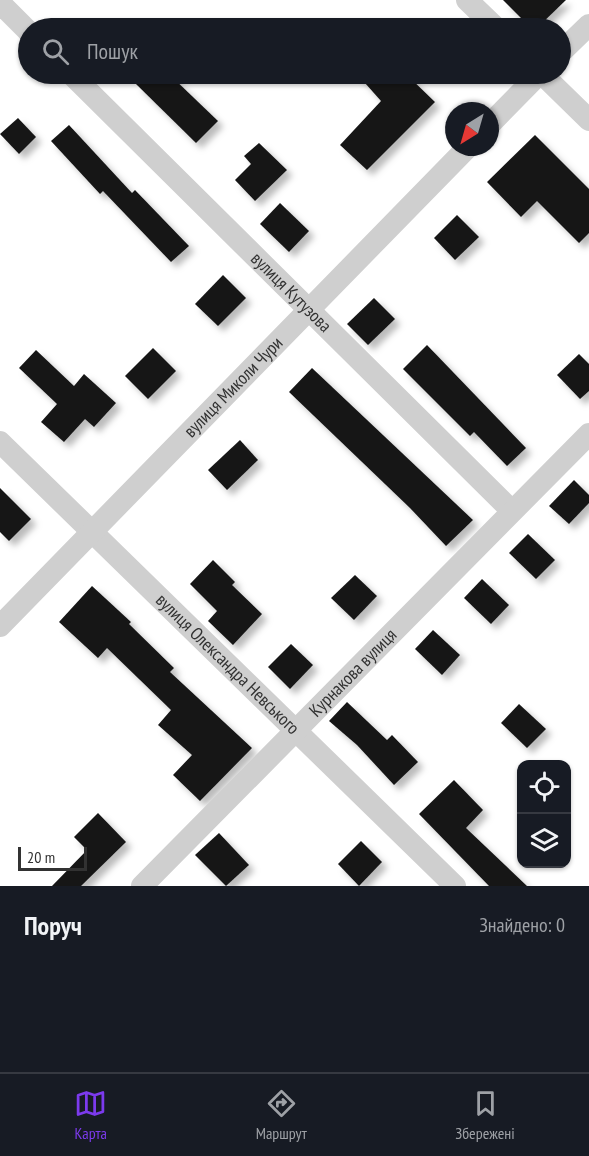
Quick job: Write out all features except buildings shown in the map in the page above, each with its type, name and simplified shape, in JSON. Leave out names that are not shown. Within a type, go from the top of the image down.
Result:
[{"type":"street","points":[[467,0],[486,18]]},
{"type":"street","points":[[0,3],[18,21]]},
{"type":"street","points":[[571,43],[589,25]]},
{"type":"street","name":"вулиця Кутузова","points":[[81,84],[308,311],[513,511]]},
{"type":"street","points":[[499,115],[531,84]]},
{"type":"street","points":[[551,84],[589,120]]},
{"type":"street","name":"вулиця Миколи Чури","points":[[0,626],[459,156]]},
{"type":"street","name":"Курнакова вулиця","points":[[142,886],[589,434]]},
{"type":"street","name":"вулиця Олександра Невського","points":[[0,442],[455,886]]}]
